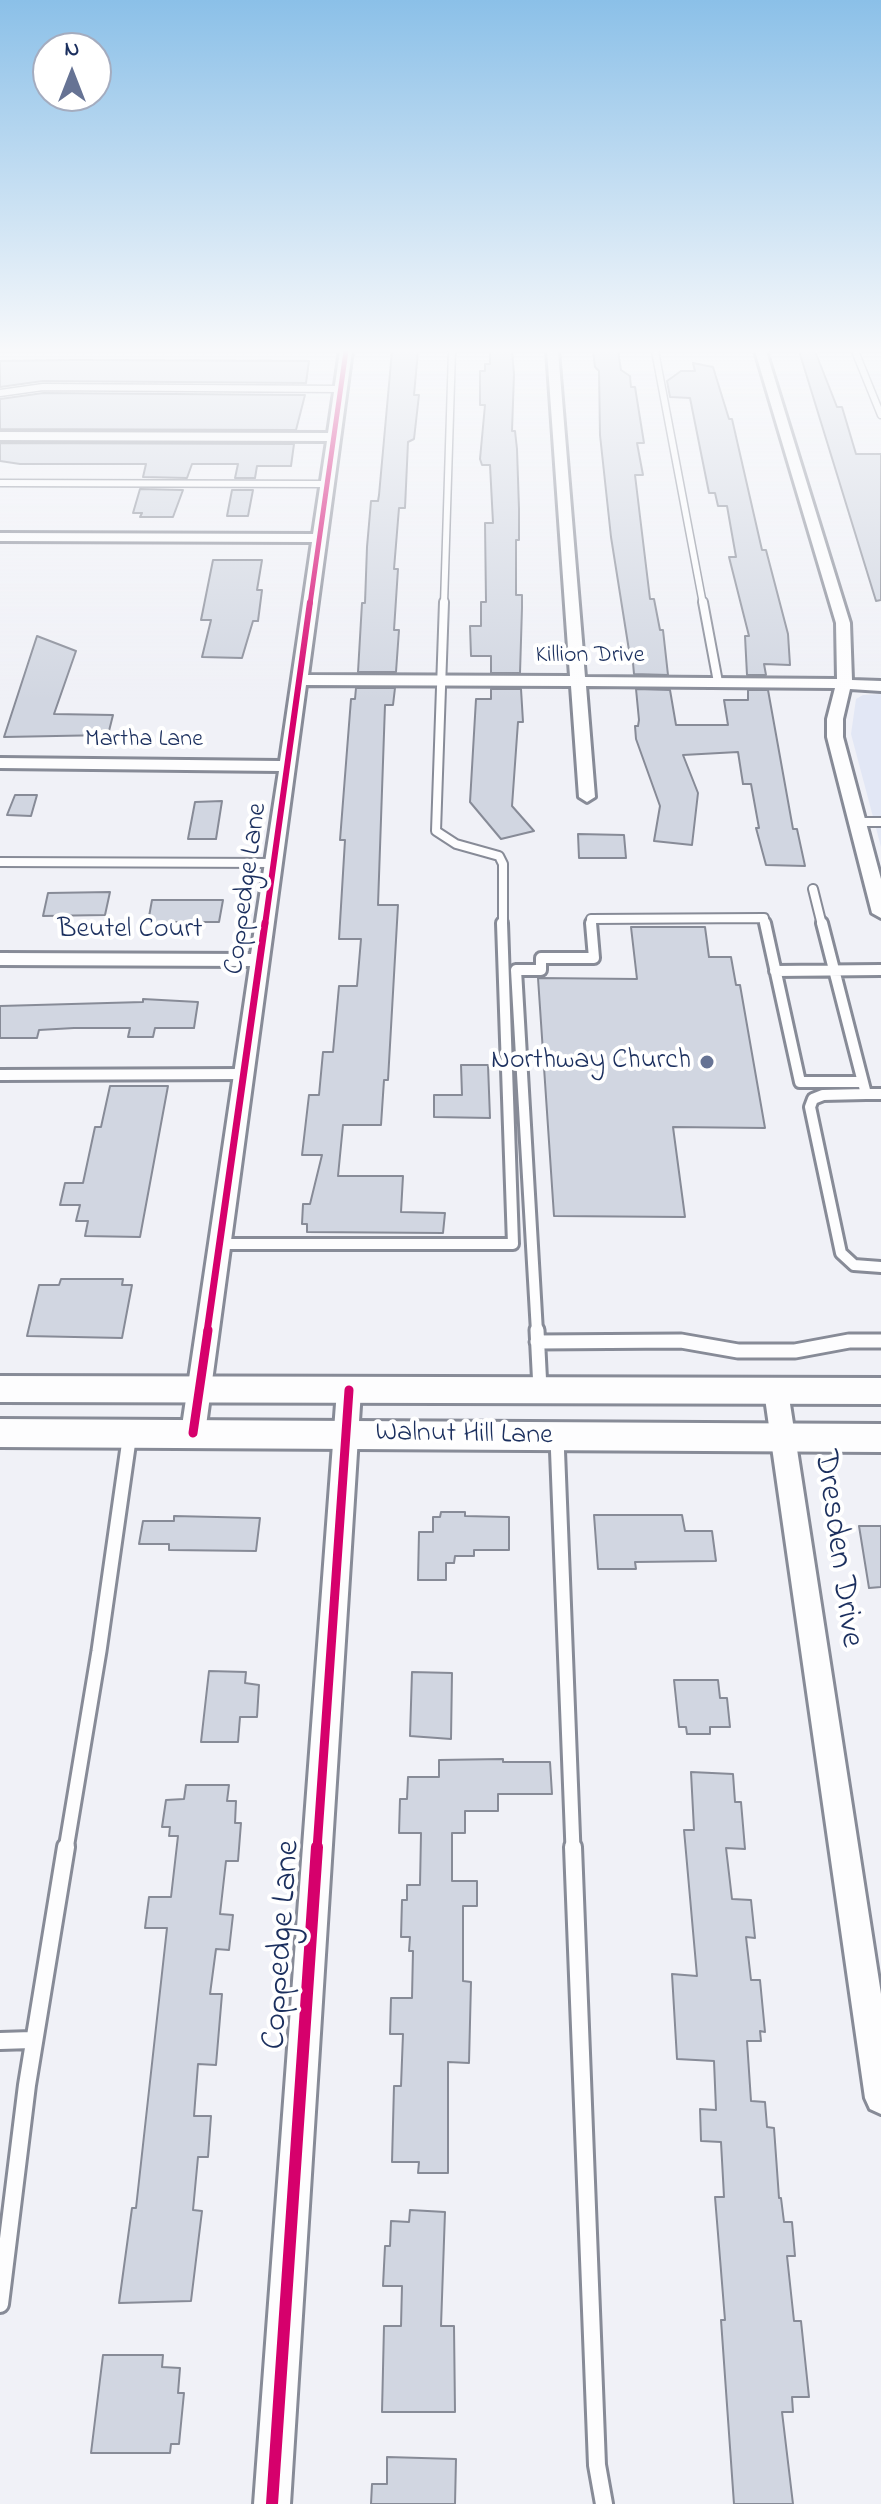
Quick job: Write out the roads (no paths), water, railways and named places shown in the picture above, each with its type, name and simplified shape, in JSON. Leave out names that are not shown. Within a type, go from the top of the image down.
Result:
[{"type":"main road","name":"Walnut Hill Lane","points":[[0,1389],[881,1391]]},
{"type":"main road","points":[[540,1390],[549,1438]]},
{"type":"main road","name":"Walnut Hill Lane","points":[[0,1433],[881,1438]]},
{"type":"street","name":"Coppedge Lane","points":[[193,1433],[329,468]]},
{"type":"street","points":[[561,468],[587,797]]},
{"type":"street","points":[[796,468],[843,623],[846,671],[835,719],[835,737],[878,891],[881,913]]},
{"type":"street","points":[[0,537],[320,538]]},
{"type":"street","name":"Killion Drive","points":[[299,680],[881,686]]},
{"type":"street","name":"Martha Lane","points":[[0,763],[287,766]]},
{"type":"street","name":"Beutel Court","points":[[0,959],[260,960]]},
{"type":"street","name":"Coppedge Lane","points":[[272,2504],[349,1390]]},
{"type":"street","name":"Dresden Drive","points":[[776,1391],[881,2098]]},
{"type":"lane","points":[[220,1244],[513,1244],[503,864],[499,856],[440,838],[436,831],[448,468]]},
{"type":"lane","points":[[677,468],[718,682]]},
{"type":"lane","points":[[0,483],[327,484]]},
{"type":"lane","points":[[857,822],[881,822]]},
{"type":"lane","points":[[0,862],[274,863]]},
{"type":"lane","points":[[813,889],[866,1094]]},
{"type":"lane","points":[[540,1390],[516,970],[541,970],[541,958],[594,958],[591,919],[764,918],[800,1082],[863,1082]]},
{"type":"lane","points":[[775,971],[881,970]]},
{"type":"lane","points":[[0,1075],[244,1074]]},
{"type":"lane","points":[[881,1094],[823,1095],[813,1099],[810,1107],[841,1253],[854,1265],[881,1267]]},
{"type":"lane","points":[[537,1342],[681,1341],[753,1351],[795,1351],[849,1341],[881,1341]]},
{"type":"lane","points":[[0,2304],[32,2040],[105,1605],[130,1433]]},
{"type":"lane","points":[[549,1438],[597,2465],[604,2504]]},
{"type":"lane","points":[[0,2041],[32,2040]]},
{"type":"place","name":"Northway Church","points":[[707,1062]]}]
